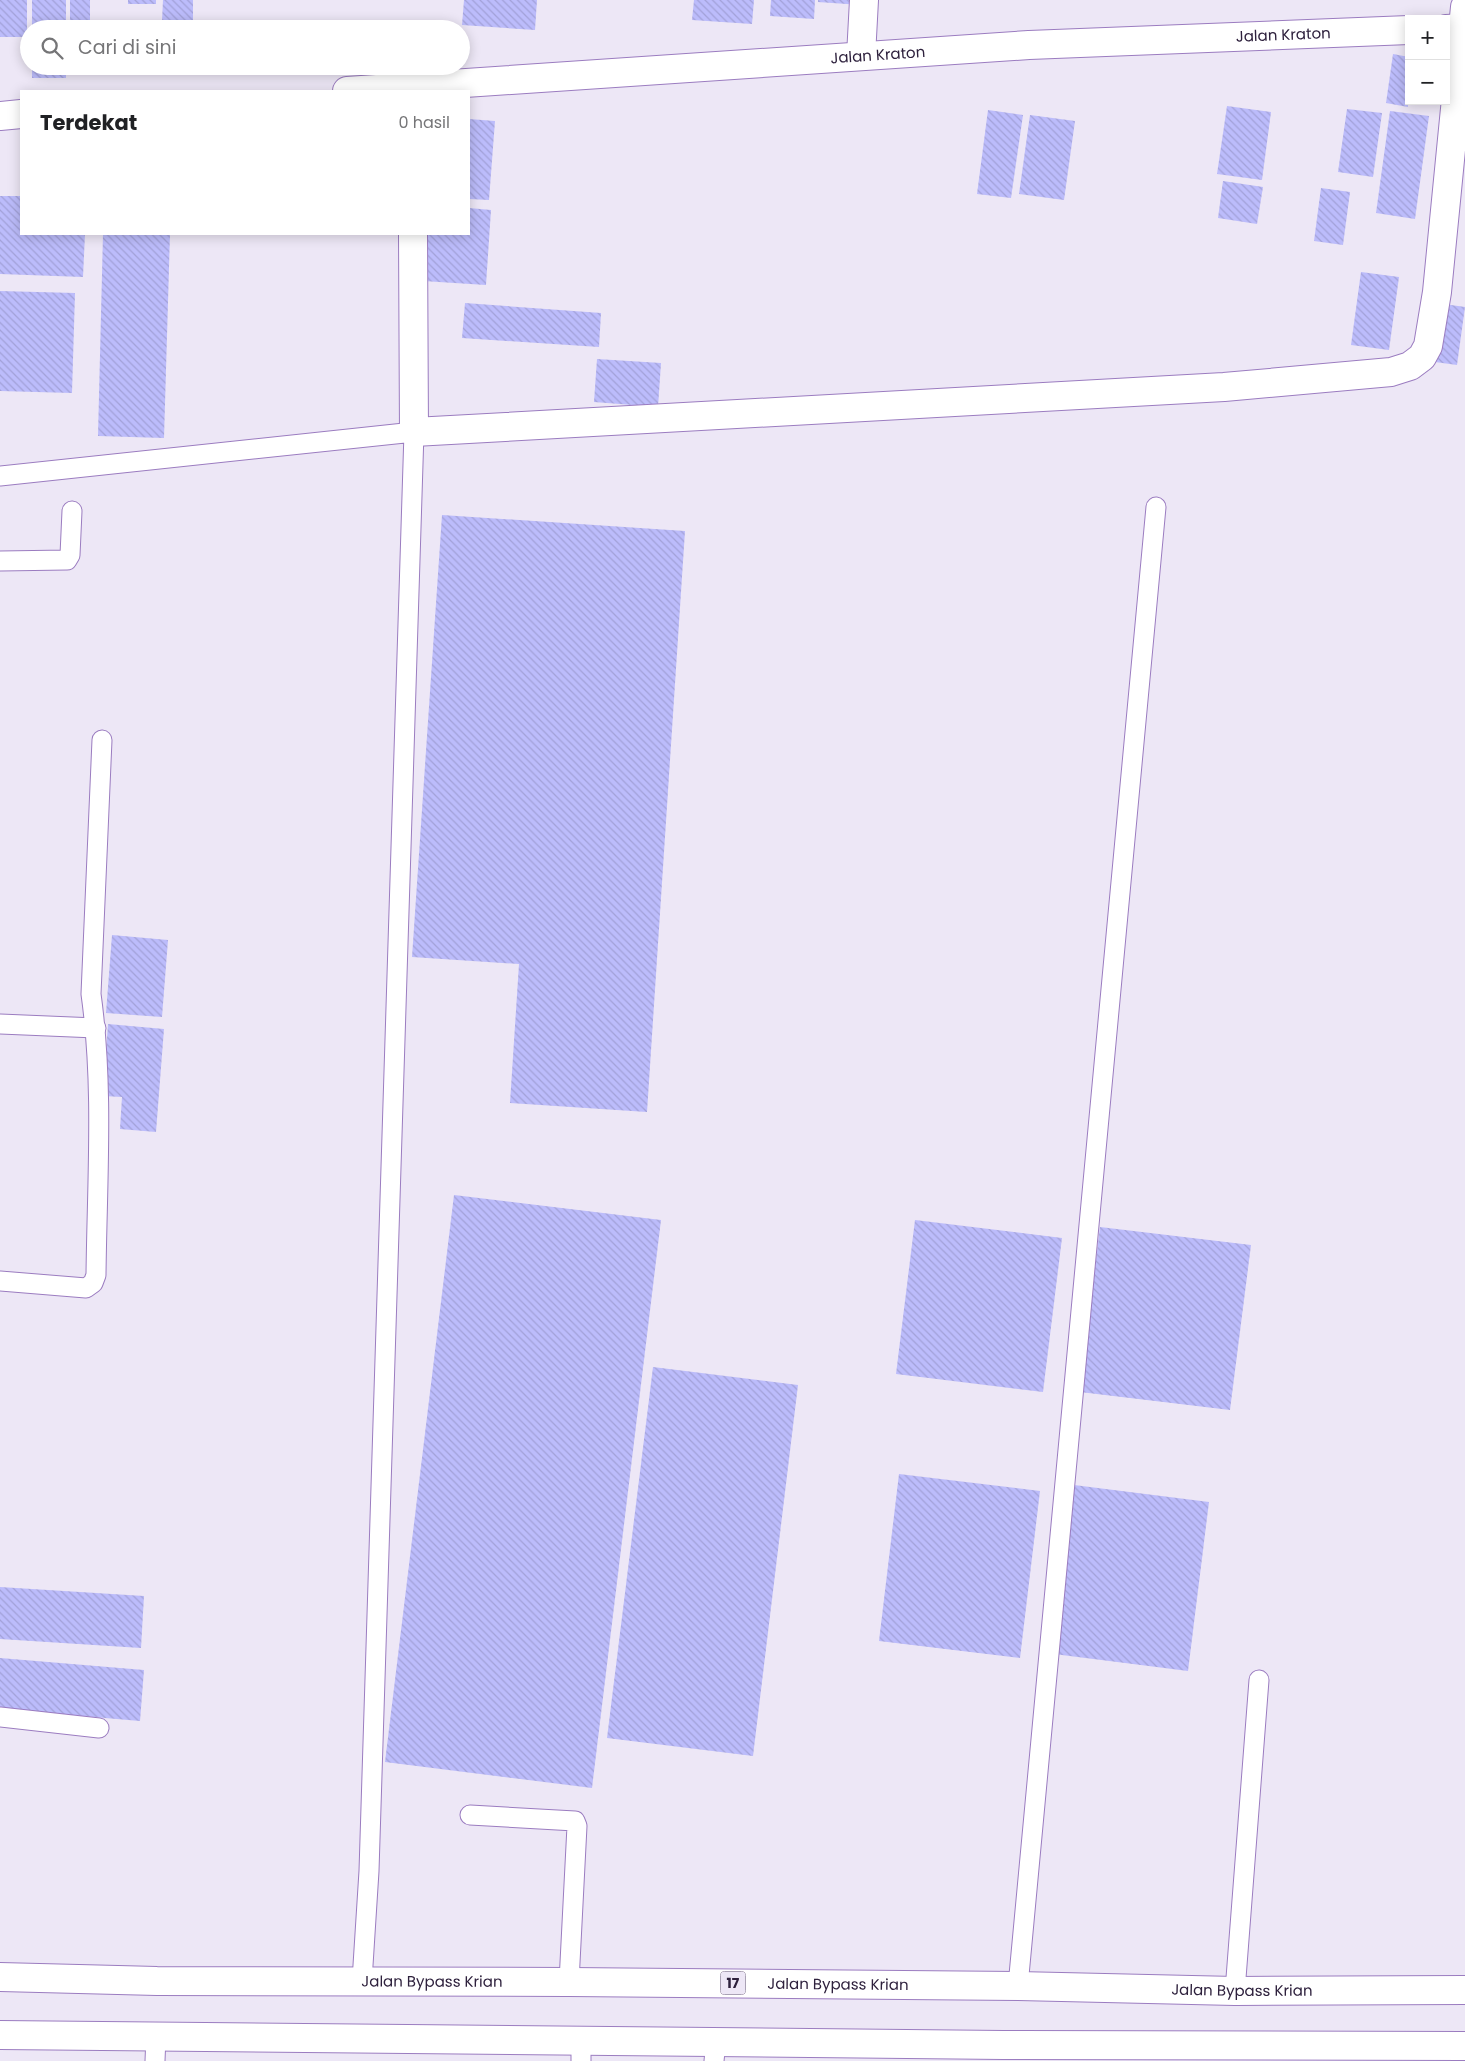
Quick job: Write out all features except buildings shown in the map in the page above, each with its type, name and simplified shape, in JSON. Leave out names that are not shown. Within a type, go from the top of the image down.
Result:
[{"type":"main road","points":[[861,56],[864,0]]},
{"type":"main road","points":[[413,235],[414,432],[1224,387],[1391,372],[1410,366],[1422,356],[1428,346],[1437,292],[1460,23]]},
{"type":"main road","name":"Jalan Kraton","points":[[380,90],[1028,45],[1405,30]]},
{"type":"main road","points":[[0,116],[20,114]]},
{"type":"main road","name":"Jalan Bypass Krian","points":[[0,1977],[157,1981],[1018,1986],[1235,1991],[1465,1990]]},
{"type":"main road","points":[[0,2035],[156,2048],[1163,2053],[1465,2046]]},
{"type":"lane","points":[[0,476],[414,432],[370,1861],[362,1981]]},
{"type":"lane","points":[[1018,1986],[1156,507]]},
{"type":"lane","points":[[0,562],[67,560],[70,555],[72,511]]},
{"type":"lane","points":[[0,1281],[86,1288],[93,1284],[96,1275],[98,1091],[96,1028],[91,994],[102,740]]},
{"type":"lane","points":[[0,1024],[96,1028]]},
{"type":"lane","points":[[1235,1991],[1259,1680]]},
{"type":"lane","points":[[0,1717],[99,1728]]},
{"type":"lane","points":[[470,1815],[575,1821],[577,1826],[568,1982]]}]
